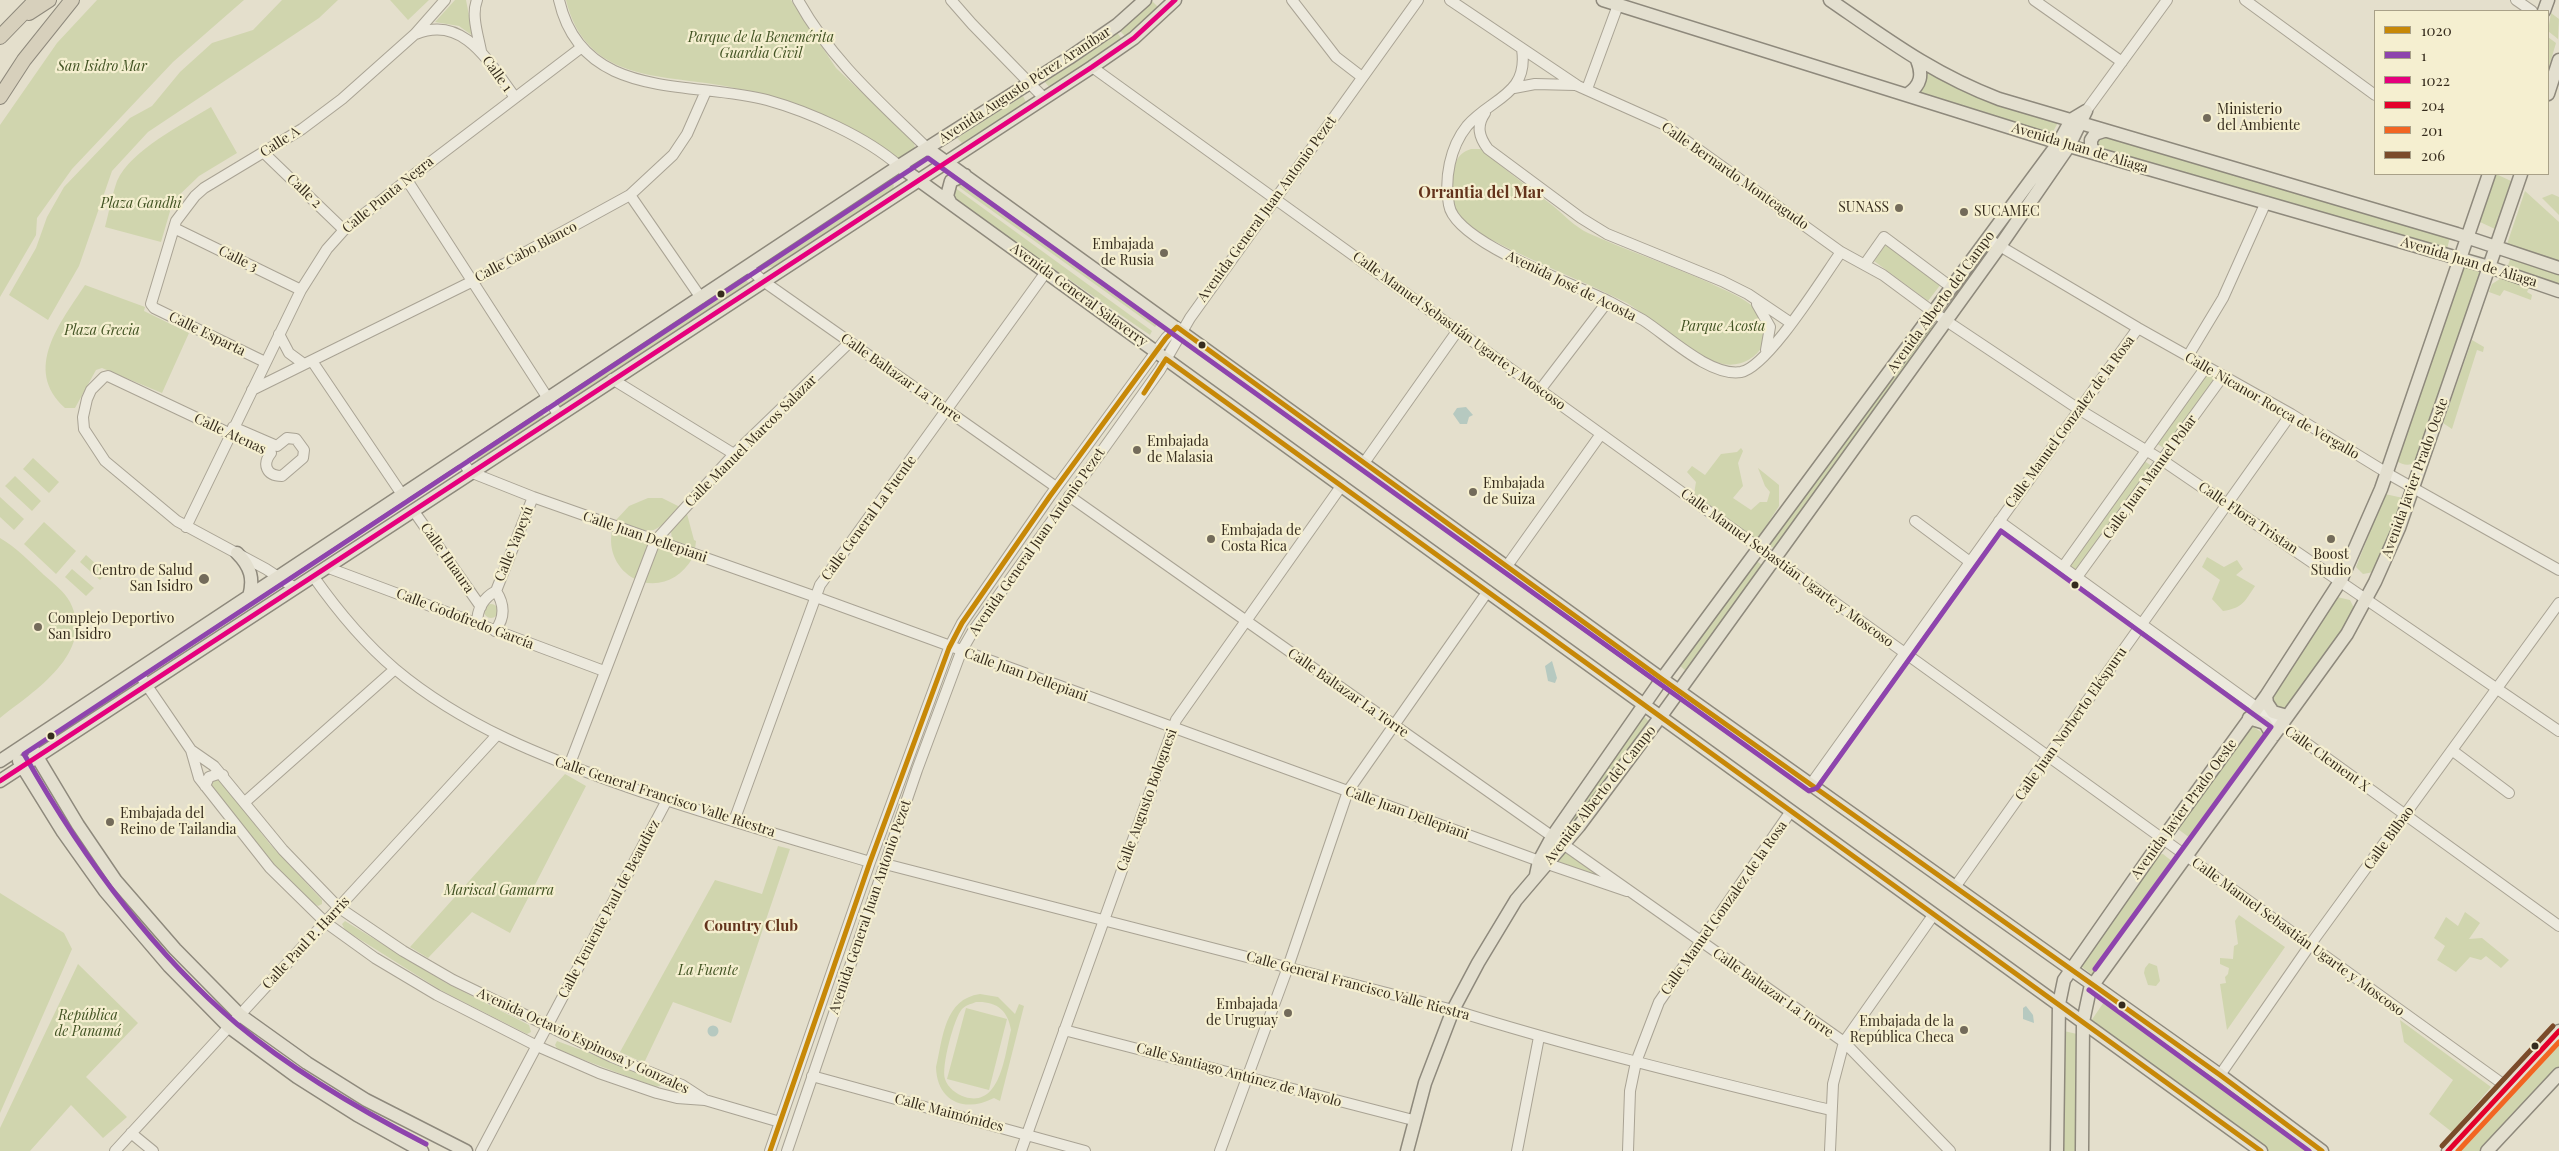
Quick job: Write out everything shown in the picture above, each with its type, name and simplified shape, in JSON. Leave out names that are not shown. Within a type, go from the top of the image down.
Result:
[{"type":"highway","points":[[0,37],[36,0]]},
{"type":"highway","points":[[14,21],[42,7],[49,0]]},
{"type":"highway","points":[[0,96],[24,60],[72,0]]},
{"type":"main road","name":"Avenida Augusto Pérez Araníbar","points":[[0,761],[899,166],[1030,83],[1117,25],[1145,0]]},
{"type":"main road","name":"Avenida Juan de Aliaga","points":[[1603,0],[2064,144],[2489,267],[2559,291]]},
{"type":"main road","name":"Avenida Juan de Aliaga","points":[[1830,0],[1939,73],[2000,99],[2468,238],[2559,268]]},
{"type":"main road","name":"Avenida Augusto Pérez Araníbar","points":[[0,781],[558,414],[947,162],[1043,97],[1092,67],[1134,38],[1169,2]]},
{"type":"main road","points":[[1908,94],[1921,78],[1917,60]]},
{"type":"main road","points":[[2549,91],[2559,60]]},
{"type":"main road","points":[[1928,101],[1925,89],[1927,83],[1939,73]]},
{"type":"main road","points":[[2076,122],[2086,111]]},
{"type":"main road","name":"Avenida Alberto del Campo","points":[[1543,863],[1563,846],[1660,716],[2000,246],[2076,122]]},
{"type":"main road","points":[[2098,154],[2093,150],[2091,140],[2095,134],[2104,131]]},
{"type":"main road","name":"Avenida Alberto del Campo","points":[[1407,1151],[1413,1120],[1453,1010],[1478,963],[1516,900],[1543,863],[1552,837],[1662,679],[1987,238],[2064,144]]},
{"type":"main road","points":[[928,149],[1662,679],[2220,1075],[2322,1151]]},
{"type":"main road","name":"Avenida General Salaverry","points":[[899,166],[2261,1151]]},
{"type":"main road","points":[[950,202],[947,196],[951,181],[965,175]]},
{"type":"main road","name":"Avenida Javier Prado Oeste","points":[[2056,1151],[2059,1004],[2062,984],[2070,968],[2266,696],[2341,580],[2361,538],[2386,473],[2468,238],[2486,175]]},
{"type":"main road","name":"Avenida Javier Prado Oeste","points":[[2082,1151],[2084,1022],[2086,1002],[2093,984],[2348,634],[2367,598],[2399,528],[2521,175]]},
{"type":"main road","points":[[2474,220],[2477,230],[2485,235],[2493,235],[2502,229]]},
{"type":"main road","points":[[637,341],[647,356]]},
{"type":"main road","points":[[237,554],[246,562],[251,573],[252,584],[249,597]]},
{"type":"main road","points":[[2266,696],[2267,703],[2273,712],[2284,720]]},
{"type":"main road","points":[[2249,718],[2265,722],[2273,736]]},
{"type":"main road","points":[[28,742],[78,826],[116,880],[175,949],[240,1015],[307,1063],[366,1100],[466,1151]]},
{"type":"main road","points":[[14,752],[44,802],[105,891],[169,966],[229,1027],[297,1077],[357,1115],[422,1151]]},
{"type":"main road","points":[[44,802],[47,792],[52,791],[59,794]]},
{"type":"main road","points":[[2448,1151],[2559,1031]]},
{"type":"main road","points":[[2487,1151],[2558,1075]]},
{"type":"street","name":"Calle A","points":[[151,304],[174,228],[185,206],[204,188],[264,153],[342,99],[415,34],[446,0]]},
{"type":"street","name":"Calle 1","points":[[477,0],[475,14],[481,52]]},
{"type":"street","name":"Avenida General Salaverry","points":[[559,0],[569,29],[582,47],[602,65],[625,77],[767,100],[809,115],[859,139],[899,166]]},
{"type":"street","points":[[798,0],[833,52],[862,86],[928,149]]},
{"type":"street","points":[[952,0],[972,24],[1043,97]]},
{"type":"street","points":[[1292,0],[1336,57],[1362,77]]},
{"type":"street","name":"Avenida General Juan Antonio Pezet","points":[[787,1151],[885,864],[961,652],[973,631],[1069,496],[1179,329],[1418,0]]},
{"type":"street","name":"Calle Bernardo Monteagudo","points":[[1450,0],[1582,87],[1663,124],[1841,252],[1865,264],[1933,312]]},
{"type":"street","points":[[2034,0],[2122,62]]},
{"type":"street","points":[[2086,111],[2167,0]]},
{"type":"street","points":[[2516,0],[2531,10]]},
{"type":"street","points":[[2249,1],[2374,95]]},
{"type":"street","points":[[1514,88],[1557,83],[1582,87],[1618,5]]},
{"type":"street","name":"Calle 1","points":[[415,34],[427,29],[460,33],[481,52],[514,96]]},
{"type":"street","name":"Calle Punta Negra","points":[[186,527],[301,290],[327,249],[344,230],[407,180],[514,96],[582,47]]},
{"type":"street","points":[[1514,88],[1523,70],[1522,49]]},
{"type":"street","name":"Calle Manuel Sebastián Ugarte y Moscoso","points":[[1092,67],[2507,1087]]},
{"type":"street","name":"Avenida José de Acosta","points":[[1514,88],[1467,126],[1454,150],[1447,182],[1449,207],[1457,222],[1466,232],[1489,246],[1608,301],[1642,320],[1716,369],[1734,373],[1757,364]]},
{"type":"street","name":"Calle Cabo Blanco","points":[[252,390],[473,281],[630,195],[673,155],[687,134],[706,91]]},
{"type":"street","name":"Avenida José de Acosta","points":[[1483,143],[1479,130],[1480,123],[1489,108]]},
{"type":"street","points":[[1454,150],[1467,138],[1475,138],[1506,164],[1600,230],[1633,246],[1715,278],[1748,294],[1791,323]]},
{"type":"street","name":"Calle 2","points":[[264,153],[344,230]]},
{"type":"street","points":[[407,180],[550,398],[558,414]]},
{"type":"street","points":[[630,195],[701,298]]},
{"type":"street","points":[[2188,356],[2223,298],[2266,202]]},
{"type":"street","name":"Calle 3","points":[[174,228],[301,290]]},
{"type":"street","points":[[1865,264],[1884,237],[1951,288]]},
{"type":"street","name":"Calle Nicanor Rocca de Vergallo","points":[[1987,238],[2138,328],[2292,414],[2386,473],[2559,570]]},
{"type":"street","points":[[1757,364],[1791,323],[1841,252]]},
{"type":"street","name":"Calle Baltazar La Torre","points":[[748,267],[763,281],[1056,487]]},
{"type":"street","name":"Calle General La Fuente","points":[[734,821],[820,585],[1046,272]]},
{"type":"street","points":[[1748,294],[1765,315],[1770,327],[1770,341],[1757,364]]},
{"type":"street","points":[[1540,390],[1608,301]]},
{"type":"street","name":"Calle Esparta","points":[[151,304],[154,308],[265,362]]},
{"type":"street","name":"Calle Flora Tristan","points":[[1933,312],[2080,410],[2162,460],[2341,580],[2559,731]]},
{"type":"street","name":"Calle Manuel Gonzalez de la Rosa","points":[[1810,784],[2138,328]]},
{"type":"street","points":[[1364,463],[1458,330]]},
{"type":"street","points":[[279,334],[289,353],[308,363],[402,496]]},
{"type":"street","name":"Calle Manuel Marcos Salazar","points":[[569,766],[655,540],[734,454],[850,342]]},
{"type":"street","name":"Avenida General Juan Antonio Pezet","points":[[770,1151],[870,862],[949,648],[962,623],[1056,487],[1161,355]]},
{"type":"street","name":"Calle Juan Manuel Polar","points":[[2063,567],[2206,367]]},
{"type":"street","name":"Calle Atenas","points":[[186,527],[105,461],[84,429],[83,417],[87,399],[97,383],[108,376],[232,431],[271,452],[265,464],[266,469],[274,476],[282,476],[303,458],[304,450],[296,439],[287,438],[277,446],[232,431]]},
{"type":"street","name":"Calle Juan Manuel Polar","points":[[2077,577],[2223,376]]},
{"type":"street","points":[[612,379],[734,454]]},
{"type":"street","name":"Calle Juan Norberto Eléspuru","points":[[1955,886],[2292,414]]},
{"type":"street","points":[[1507,566],[1601,434]]},
{"type":"street","points":[[460,458],[470,472]]},
{"type":"street","name":"Calle Juan Dellepiani","points":[[470,472],[533,497],[816,597],[949,648],[1543,863]]},
{"type":"street","name":"Calle Augusto Bolognesi","points":[[1021,1151],[1176,720],[1342,486]]},
{"type":"street","name":"Calle Baltazar La Torre","points":[[1069,496],[1563,846],[1844,1042],[1950,1151]]},
{"type":"street","name":"Calle Yapeyú","points":[[480,606],[496,591],[533,497]]},
{"type":"street","name":"Calle Huaura","points":[[413,510],[480,606]]},
{"type":"street","points":[[1915,521],[1970,562]]},
{"type":"street","name":"Calle Clement X","points":[[1999,521],[2257,708],[2284,720],[2406,815],[2559,926]]},
{"type":"street","points":[[186,527],[279,577],[295,588]]},
{"type":"street","name":"Calle Godofredo García","points":[[326,567],[604,671]]},
{"type":"street","name":"Calle General Francisco Valle Riestra","points":[[313,576],[347,621],[395,669],[433,697],[497,734],[569,766],[667,800],[870,862]]},
{"type":"street","name":"Calle Yapeyú","points":[[495,631],[502,620],[503,608],[496,591]]},
{"type":"street","points":[[1220,1151],[1288,967],[1348,791],[1488,591]]},
{"type":"street","name":"Calle Bilbao","points":[[2220,1075],[2310,945],[2559,603]]},
{"type":"street","points":[[477,624],[480,606]]},
{"type":"street","points":[[245,802],[395,669]]},
{"type":"street","name":"Avenida Octavio Espinosa y Gonzales","points":[[137,670],[191,750],[199,778],[270,868],[325,922],[375,958],[437,995],[537,1046],[599,1073],[677,1098],[705,1100],[780,1122]]},
{"type":"street","name":"Calle Paul P. Harris","points":[[115,1151],[497,734]]},
{"type":"street","name":"Avenida Octavio Espinosa y Gonzales","points":[[191,750],[208,761],[222,775],[283,850],[338,907],[403,951],[453,980],[547,1026],[682,1085],[705,1100]]},
{"type":"street","points":[[2452,751],[2509,793]]},
{"type":"street","points":[[206,786],[209,777],[222,775]]},
{"type":"street","name":"Calle Teniente Paul de Beaudiez","points":[[481,1151],[667,800]]},
{"type":"street","name":"Calle Manuel Gonzalez de la Rosa","points":[[1628,1151],[1630,1091],[1636,1062],[1659,1002],[1791,810]]},
{"type":"street","name":"Calle Baltazar La Torre","points":[[1543,863],[1627,891]]},
{"type":"street","name":"Calle General Francisco Valle Riestra","points":[[885,864],[1453,1010],[1539,1037],[1830,1110]]},
{"type":"street","points":[[1830,1151],[1830,1110],[1833,1084],[1844,1042],[1934,914]]},
{"type":"street","name":"Calle Santiago Antúnez de Mayolo","points":[[1064,1030],[1413,1120]]},
{"type":"street","points":[[1517,1151],[1539,1037]]},
{"type":"street","name":"Calle Maimónides","points":[[812,1076],[1086,1151]]},
{"type":"street","points":[[657,1092],[665,1085],[664,1078]]},
{"type":"street","points":[[131,1133],[153,1151]]},
{"type":"green space","name":"San Isidro Mar","points":[[97,0],[244,0],[173,62],[72,169],[37,218],[36,235],[0,297],[0,125],[57,43]]},
{"type":"green space","points":[[282,0],[338,0],[319,18],[148,132],[112,171],[79,266],[48,320],[9,295],[36,248],[47,217],[64,187],[130,118],[152,106],[180,72],[212,43],[253,30]]},
{"type":"green space","points":[[390,0],[429,0],[408,20]]},
{"type":"green space","points":[[455,0],[466,0],[473,36],[459,26],[435,22]]},
{"type":"green space","name":"Parque de la Benemérita Guardia Civil","points":[[566,0],[791,0],[836,68],[914,142],[915,149],[902,160],[839,122],[799,105],[725,86],[651,75],[628,69],[608,60],[590,46],[576,27]]},
{"type":"green space","points":[[1151,0],[1159,8],[1125,36],[1118,29]]},
{"type":"green space","points":[[2551,13],[2559,19],[2558,39],[2549,32]]},
{"type":"green space","points":[[1115,30],[1122,39],[1050,88],[1044,81]]},
{"type":"green space","points":[[2549,38],[2556,43],[2549,67]]},
{"type":"green space","points":[[1917,60],[2061,117],[2049,139],[1908,94],[1914,90]]},
{"type":"green space","points":[[1023,96],[1026,102],[962,143],[957,138]]},
{"type":"green space","name":"Plaza Gandhi","points":[[211,107],[237,153],[199,176],[173,201],[161,242],[105,227],[115,186],[124,170],[146,148]]},
{"type":"green space","points":[[2092,129],[2450,237],[2447,249],[2085,148]]},
{"type":"green space","name":"Parque Acosta","points":[[1471,149],[1481,149],[1574,224],[1588,233],[1695,276],[1746,301],[1756,309],[1763,319],[1766,329],[1765,339],[1761,348],[1754,356],[1735,364],[1723,364],[1710,360],[1673,338],[1627,303],[1525,256],[1470,228],[1463,223],[1457,214],[1452,199],[1452,189],[1457,160],[1459,156]]},
{"type":"green space","points":[[2496,175],[2511,181],[2495,229],[2480,222]]},
{"type":"green space","points":[[967,179],[1161,319],[1155,327],[956,185]]},
{"type":"green space","points":[[886,182],[891,182],[894,185],[893,189],[775,266],[766,268],[767,262]]},
{"type":"green space","points":[[954,187],[1152,331],[1150,335],[955,201]]},
{"type":"green space","points":[[2525,191],[2559,222],[2559,261],[2507,244]]},
{"type":"green space","points":[[2552,194],[2559,197],[2559,215],[2542,198]]},
{"type":"green space","points":[[1887,243],[1941,284],[1928,301],[1874,261]]},
{"type":"green space","points":[[2511,257],[2559,275],[2559,286],[2507,268]]},
{"type":"green space","points":[[2460,259],[2483,265],[2416,461],[2409,465],[2404,464],[2396,461]]},
{"type":"green space","points":[[2503,277],[2529,288],[2527,292],[2532,295],[2531,300],[2504,290],[2500,296],[2489,292],[2492,284]]},
{"type":"green space","points":[[744,278],[749,283],[560,407],[558,402],[561,397],[738,280]]},
{"type":"green space","name":"Plaza Grecia","points":[[85,285],[145,307],[144,311],[189,333],[162,393],[102,368],[96,370],[75,408],[65,408],[53,393],[47,378],[46,362],[50,346],[66,314]]},
{"type":"green space","points":[[1928,322],[1935,326],[1776,550],[1765,542]]},
{"type":"green space","points":[[2472,340],[2484,347],[2483,352],[2477,350],[2452,429],[2443,423]]},
{"type":"green space","points":[[2203,370],[2221,379],[2168,451],[2153,441]]},
{"type":"green space","points":[[540,411],[545,417],[478,462],[474,454]]},
{"type":"green space","points":[[1741,448],[1743,451],[1738,463],[1743,486],[1733,498],[1751,510],[1760,502],[1767,502],[1770,492],[1765,486],[1758,468],[1779,485],[1779,506],[1757,540],[1694,494],[1696,482],[1687,472],[1692,466],[1705,475],[1721,454],[1737,452]]},
{"type":"green space","points":[[33,458],[59,482],[49,493],[23,469]]},
{"type":"green space","points":[[2140,458],[2156,469],[2078,575],[2064,568]]},
{"type":"green space","points":[[15,476],[41,501],[32,511],[5,486]]},
{"type":"green space","points":[[2385,494],[2403,498],[2374,572],[2363,574],[2356,567]]},
{"type":"green space","points":[[0,497],[24,519],[14,530],[0,517]]},
{"type":"green space","points":[[648,498],[662,498],[680,507],[663,524],[652,530],[638,529],[616,520],[629,506]]},
{"type":"green space","points":[[687,514],[694,540],[696,541],[695,549],[672,540],[671,531]]},
{"type":"green space","points":[[44,522],[76,551],[56,574],[24,544]]},
{"type":"green space","points":[[612,531],[648,544],[635,579],[623,570],[615,559],[611,545]]},
{"type":"green space","name":"Complejo Deportivo San Isidro","points":[[0,538],[17,550],[62,591],[70,602],[76,621],[75,638],[68,654],[58,669],[29,696],[0,718]]},
{"type":"green space","points":[[656,545],[692,559],[677,576],[671,579],[657,583],[642,582]]},
{"type":"green space","points":[[86,555],[106,573],[100,580],[80,562]]},
{"type":"green space","points":[[2207,557],[2224,567],[2237,560],[2243,569],[2236,575],[2255,586],[2246,600],[2239,606],[2223,611],[2212,599],[2220,580],[2202,567]]},
{"type":"green space","points":[[1755,560],[1765,567],[1687,672],[1679,665]]},
{"type":"green space","points":[[72,569],[94,588],[86,596],[65,577]]},
{"type":"green space","points":[[2337,597],[2350,600],[2355,610],[2285,712],[2268,701]]},
{"type":"green space","points":[[488,604],[494,604],[498,611],[494,618],[488,618],[484,614],[484,608]]},
{"type":"green space","points":[[125,682],[129,690],[45,745],[42,736]]},
{"type":"green space","points":[[1643,715],[1650,723],[1579,823],[1571,818]]},
{"type":"green space","points":[[2252,726],[2264,734],[2190,838],[2178,829]]},
{"type":"green space","name":"Mariscal Gamarra","points":[[565,774],[586,786],[510,933],[472,912],[428,958],[410,947]]},
{"type":"green space","points":[[219,778],[269,843],[322,900],[322,904],[318,906],[288,882],[246,833],[210,784],[211,779]]},
{"type":"green space","name":"La Fuente","points":[[778,846],[790,849],[731,1023],[673,1002],[644,1063],[620,1052],[715,880],[762,894]]},
{"type":"green space","points":[[1563,848],[1618,886],[1553,863]]},
{"type":"green space","points":[[2163,854],[2173,862],[2173,867],[2095,977],[2078,964],[2155,855]]},
{"type":"green space","points":[[0,893],[64,933],[72,949],[0,1113]]},
{"type":"green space","points":[[2465,912],[2480,923],[2469,939],[2482,938],[2509,960],[2501,968],[2486,956],[2481,960],[2470,957],[2456,972],[2437,960],[2445,946],[2434,938],[2446,917],[2458,926]]},
{"type":"green space","points":[[2239,915],[2285,947],[2227,1030],[2220,984],[2226,983],[2225,977],[2228,974],[2229,968],[2220,964],[2220,958],[2233,959],[2234,946],[2238,944],[2235,921]]},
{"type":"green space","points":[[345,921],[446,983],[529,1025],[531,1032],[527,1034],[442,991],[345,930],[342,924]]},
{"type":"green space","points":[[2149,963],[2157,966],[2160,981],[2156,986],[2148,985],[2144,973]]},
{"type":"green space","name":"República de Panamá","points":[[78,964],[138,1023],[86,1077],[127,1117],[103,1138],[71,1105],[30,1151],[0,1151],[0,1128]]},
{"type":"green space","points":[[980,994],[998,997],[1015,1014],[1019,1004],[1024,1006],[1000,1101],[994,1098],[973,1104],[963,1104],[954,1101],[941,1089],[936,1067],[947,1021],[959,1003],[968,997]],"holes":[[[976,1002],[983,1002],[1000,1008],[1007,1017],[1011,1030],[1003,1064],[994,1087],[987,1094],[977,1098],[965,1097],[958,1094],[946,1082],[945,1064],[955,1022],[962,1009]]]},
{"type":"green space","points":[[2106,999],[2310,1151],[2268,1151],[2091,1021]]},
{"type":"green space","points":[[966,1008],[1007,1019],[989,1090],[947,1079]]},
{"type":"green space","points":[[2400,1020],[2491,1087],[2452,1132],[2429,1114],[2453,1080],[2404,1042]]},
{"type":"green space","points":[[2064,1031],[2077,1034],[2076,1151],[2063,1151]]},
{"type":"green space","points":[[557,1041],[657,1078],[661,1082],[660,1086],[655,1087],[558,1050],[555,1045]]},
{"type":"green space","points":[[2559,1042],[2559,1066],[2481,1151],[2458,1151]]},
{"type":"shaded area","points":[[1466,407],[1473,415],[1469,417],[1467,424],[1460,424],[1453,414],[1457,408]]},
{"type":"shaded area","points":[[1552,661],[1557,678],[1555,683],[1548,681],[1545,666]]},
{"type":"shaded area","points":[[2026,1006],[2033,1015],[2034,1023],[2023,1019],[2023,1008]]},
{"type":"shaded area","points":[[713,1025],[719,1031],[713,1037],[707,1031]]},
{"type":"transit line","name":"1022","points":[[0,781],[1092,67],[1134,38],[1175,0]]},
{"type":"transit line","name":"1","points":[[426,1144],[353,1104],[281,1058],[237,1024],[205,995],[175,965],[119,898],[69,828],[24,754],[928,158],[1809,791],[1817,788],[2001,531],[2271,727],[2095,969]]},
{"type":"transit line","name":"1020","points":[[770,1151],[870,862],[949,648],[962,623],[1050,496],[1166,338],[1177,327],[1662,679],[2220,1075],[2322,1151]]},
{"type":"transit line","name":"1020","points":[[1144,393],[1166,359],[2261,1151]]},
{"type":"transit line","name":"1","points":[[2089,990],[2309,1151]]},
{"type":"transit line","name":"206","points":[[2442,1146],[2553,1026]]},
{"type":"transit line","name":"204","points":[[2448,1151],[2559,1031]]},
{"type":"transit line","name":"201","points":[[2458,1151],[2559,1042]]},
{"type":"place","name":"Ministerio del Ambiente","points":[[2207,118]]},
{"type":"place","name":"SUNASS","points":[[1899,208]]},
{"type":"place","name":"SUCAMEC","points":[[1964,212]]},
{"type":"place","name":"Embajada de Rusia","points":[[1164,253]]},
{"type":"place","name":"Embajada de Malasia","points":[[1137,450]]},
{"type":"place","name":"Embajada de Suiza","points":[[1473,492]]},
{"type":"place","name":"Embajada de Costa Rica","points":[[1211,539]]},
{"type":"place","name":"Boost Studio","points":[[2331,539]]},
{"type":"place","name":"Centro de Salud San Isidro","points":[[204,579]]},
{"type":"place","name":"Complejo Deportivo San Isidro","points":[[38,627]]},
{"type":"place","name":"Embajada del Reino de Tailandia","points":[[110,822]]},
{"type":"place","name":"Embajada de Uruguay","points":[[1288,1013]]},
{"type":"place","name":"Embajada de la República Checa","points":[[1964,1030]]},
{"type":"district","name":"Orrantia del Mar","points":[[1481,193]]},
{"type":"district","name":"Country Club","points":[[751,926]]}]
